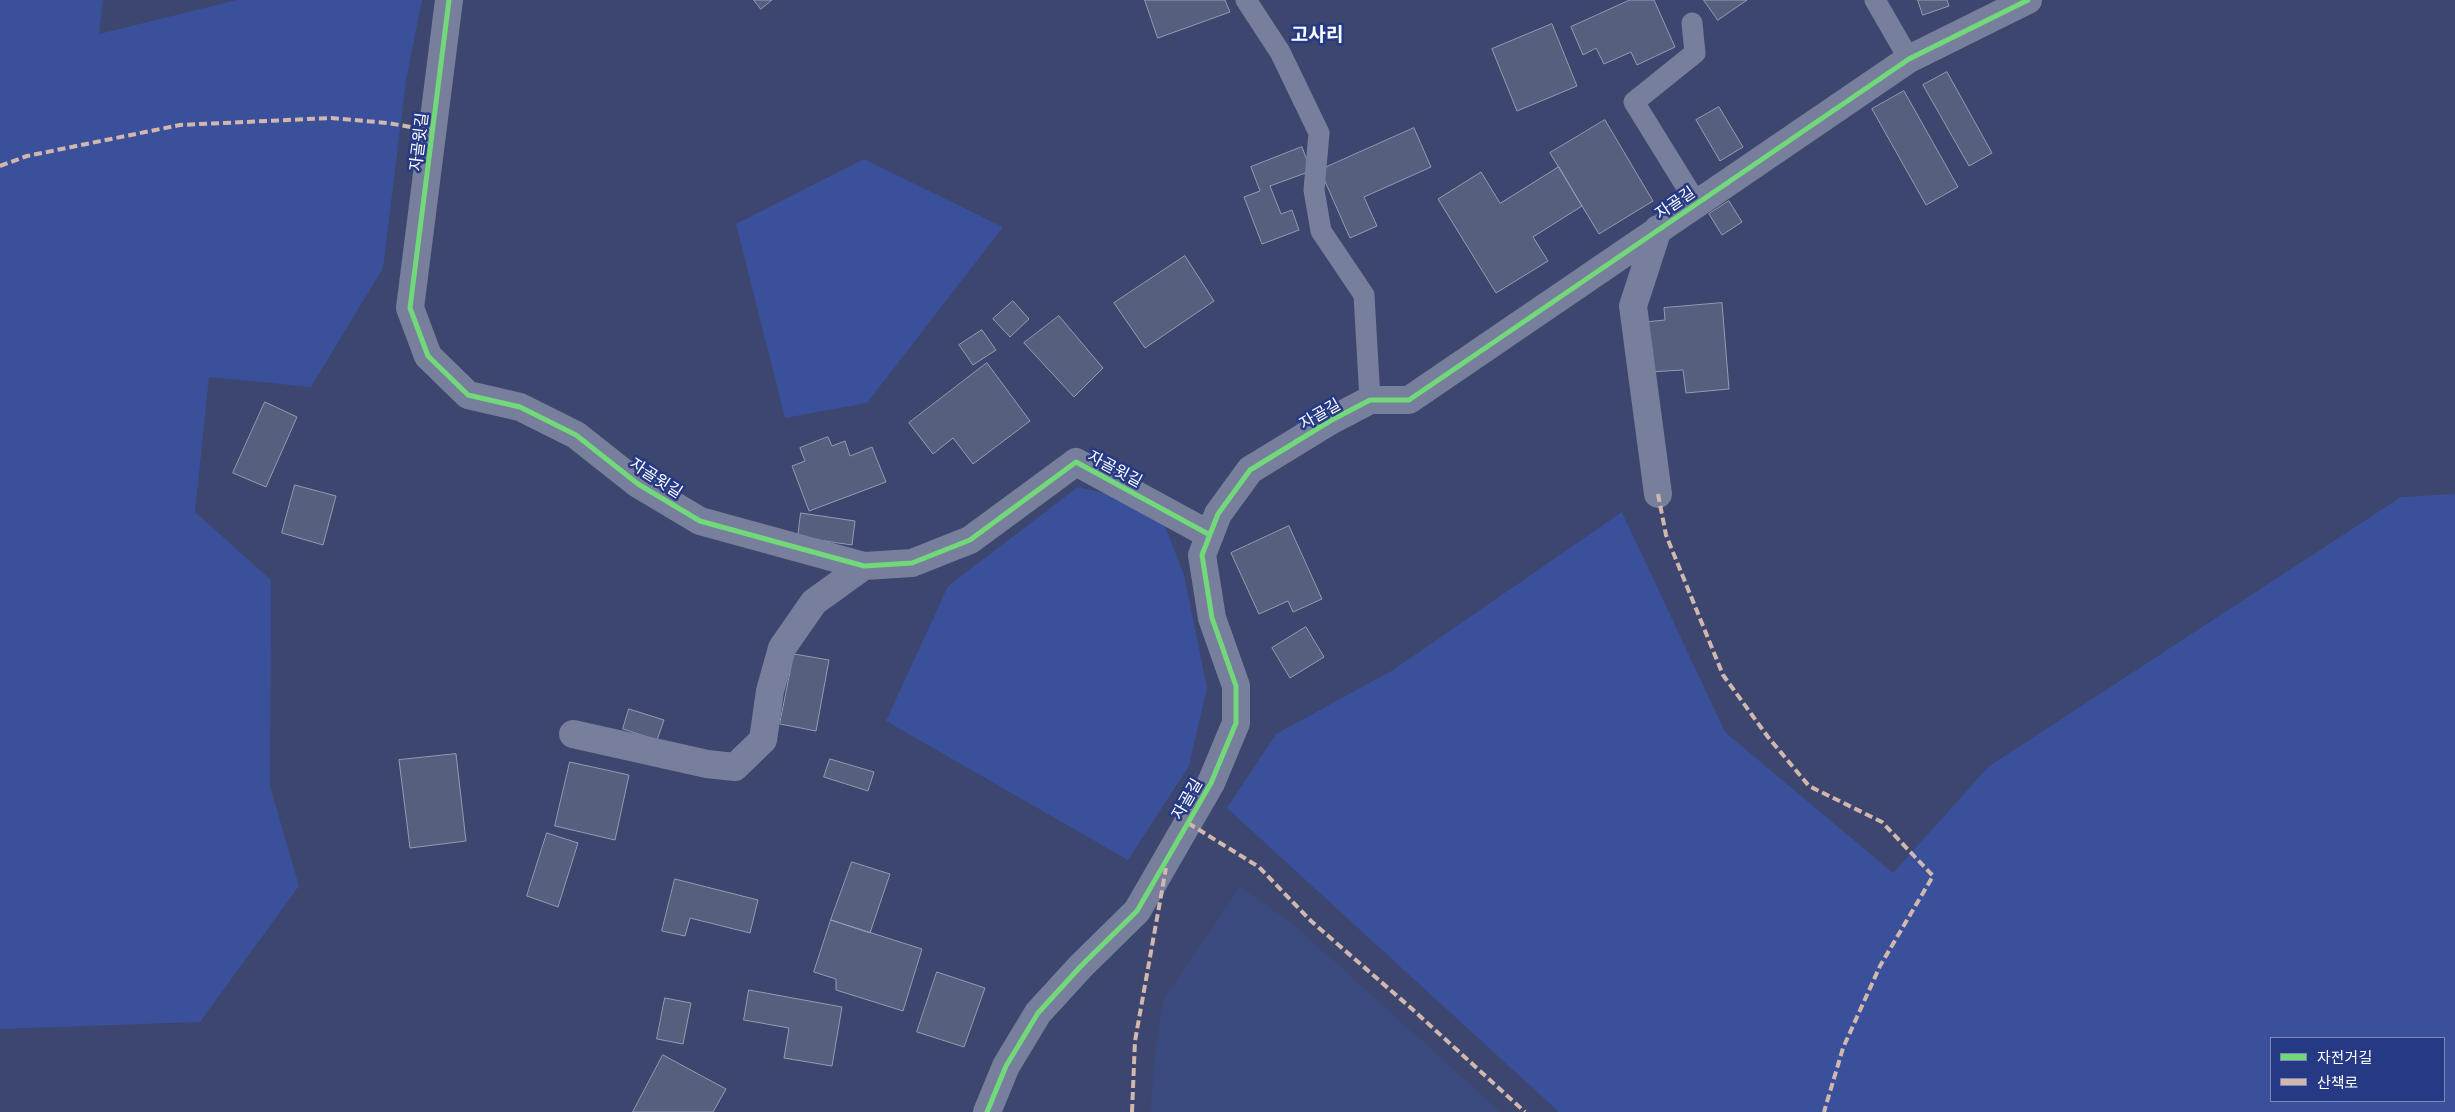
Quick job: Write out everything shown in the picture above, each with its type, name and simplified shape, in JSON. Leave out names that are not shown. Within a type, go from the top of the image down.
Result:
[{"type":"street","name":"자골윗길","points":[[449,0],[410,308],[428,356],[468,395],[520,408],[576,435],[638,484],[700,521],[864,566],[912,563],[970,540],[1076,462],[1210,535]]},
{"type":"street","name":"자골길","points":[[988,1112],[1006,1066],[1038,1013],[1081,966],[1138,911],[1211,783],[1236,723],[1236,686],[1212,618],[1202,555],[1218,514],[1250,470],[1330,421],[1370,400],[1409,400],[1909,59],[2028,0]]},
{"type":"street","points":[[1658,230],[1633,306],[1658,494]]},
{"type":"street","points":[[573,734],[706,764],[735,767],[763,740],[770,691],[782,648],[814,602],[864,566]]},
{"type":"lane","points":[[1246,0],[1280,52],[1319,133],[1314,190],[1321,231],[1364,295],[1370,400]]},
{"type":"lane","points":[[1875,0],[1909,59]]},
{"type":"lane","points":[[1692,23],[1695,53],[1634,102],[1697,204]]},
{"type":"shaded area","points":[[0,0],[103,0],[99,34],[237,0],[422,0],[406,80],[383,268],[311,387],[209,377],[195,512],[271,580],[270,786],[299,886],[200,1022],[0,1029]]},
{"type":"shaded area","points":[[864,159],[1003,227],[867,403],[785,418],[736,224]]},
{"type":"shaded area","points":[[1078,487],[1157,506],[1184,575],[1207,688],[1189,766],[1128,860],[886,721],[948,586]]},
{"type":"shaded area","points":[[2455,494],[2455,1112],[1559,1112],[1227,808],[1276,734],[1393,670],[1622,512],[1725,732],[1893,873],[1988,767],[2401,497]]},
{"type":"shaded area","points":[[1240,886],[1293,924],[1501,1112],[1150,1112],[1156,1044],[1164,998]]},
{"type":"building","points":[[754,0],[772,0],[761,9]]},
{"type":"building","points":[[1145,0],[1225,0],[1230,12],[1158,38]]},
{"type":"building","points":[[1630,0],[1654,0],[1675,47],[1637,65],[1631,52],[1604,64],[1596,48],[1583,55],[1571,27]]},
{"type":"building","points":[[1704,0],[1747,0],[1718,20]]},
{"type":"building","points":[[1918,0],[1947,0],[1949,6],[1923,15]]},
{"type":"building","points":[[1552,24],[1577,86],[1517,111],[1492,49]]},
{"type":"building","points":[[1947,72],[1992,153],[1969,166],[1923,85]]},
{"type":"building","points":[[1904,91],[1958,187],[1926,205],[1872,109]]},
{"type":"building","points":[[1719,107],[1743,147],[1720,161],[1696,120]]},
{"type":"building","points":[[1605,120],[1653,201],[1599,234],[1550,153]]},
{"type":"building","points":[[1414,128],[1431,167],[1364,197],[1377,226],[1350,238],[1320,170]]},
{"type":"building","points":[[1302,147],[1311,171],[1270,186],[1281,214],[1292,210],[1299,230],[1262,244],[1244,197],[1260,191],[1251,167]]},
{"type":"building","points":[[1559,167],[1582,206],[1533,237],[1548,261],[1496,293],[1438,199],[1481,172],[1500,203]]},
{"type":"building","points":[[1729,201],[1742,222],[1722,235],[1709,214]]},
{"type":"building","points":[[1185,256],[1214,301],[1145,348],[1114,303]]},
{"type":"building","points":[[1013,301],[1029,319],[1010,337],[993,319]]},
{"type":"building","points":[[1722,303],[1729,389],[1686,393],[1683,370],[1649,372],[1645,322],[1665,320],[1664,308]]},
{"type":"building","points":[[1059,316],[1103,368],[1074,397],[1024,343]]},
{"type":"building","points":[[982,330],[996,350],[973,365],[959,345]]},
{"type":"building","points":[[987,363],[1030,421],[973,464],[953,438],[933,454],[909,423]]},
{"type":"building","points":[[265,402],[297,417],[266,487],[233,473]]},
{"type":"building","points":[[828,437],[832,446],[845,441],[850,456],[872,447],[886,482],[809,511],[792,466],[805,461],[800,448]]},
{"type":"building","points":[[295,485],[336,496],[323,545],[282,533]]},
{"type":"building","points":[[801,513],[855,521],[852,545],[798,537]]},
{"type":"building","points":[[1289,526],[1322,599],[1293,612],[1288,601],[1259,614],[1231,553]]},
{"type":"building","points":[[1306,627],[1324,657],[1290,678],[1272,648]]},
{"type":"building","points":[[794,654],[829,660],[816,731],[780,724]]},
{"type":"building","points":[[629,709],[664,720],[657,740],[623,729]]},
{"type":"building","points":[[456,754],[466,841],[410,848],[399,760]]},
{"type":"building","points":[[830,759],[874,772],[868,791],[824,777]]},
{"type":"building","points":[[570,762],[629,775],[615,840],[555,826]]},
{"type":"building","points":[[547,833],[578,843],[558,907],[527,896]]},
{"type":"building","points":[[852,862],[890,874],[870,933],[831,920]]},
{"type":"building","points":[[675,879],[758,900],[750,933],[690,918],[685,936],[662,931]]},
{"type":"building","points":[[831,920],[922,949],[903,1011],[836,990],[836,979],[814,972]]},
{"type":"building","points":[[937,972],[985,988],[964,1047],[917,1032]]},
{"type":"building","points":[[749,990],[842,1007],[832,1066],[784,1058],[789,1028],[744,1020]]},
{"type":"building","points":[[665,998],[691,1003],[683,1044],[657,1039]]},
{"type":"building","points":[[663,1055],[726,1089],[713,1112],[633,1112]]},
{"type":"marked path","points":[[0,166],[27,156],[180,125],[331,118],[388,123],[433,131]]},
{"type":"marked path","points":[[1658,494],[1666,535],[1723,675],[1768,737],[1809,786],[1882,822],[1933,876],[1880,966],[1843,1048],[1824,1112]]},
{"type":"marked path","points":[[1188,823],[1259,867],[1311,921],[1411,1008],[1525,1112]]},
{"type":"marked path","points":[[1132,1112],[1135,1041],[1166,868]]},
{"type":"cycle path","points":[[449,0],[410,308],[428,356],[468,395],[520,407],[576,435],[638,484],[700,521],[864,566],[912,563],[970,540],[1076,462],[1210,535]]},
{"type":"cycle path","points":[[987,1112],[1006,1066],[1038,1013],[1081,966],[1137,911],[1211,783],[1236,723],[1236,686],[1212,618],[1202,555],[1218,514],[1250,470],[1330,421],[1370,400],[1409,400],[1909,59],[2028,0]]},
{"type":"district","name":"고사리","points":[[1317,35]]}]
